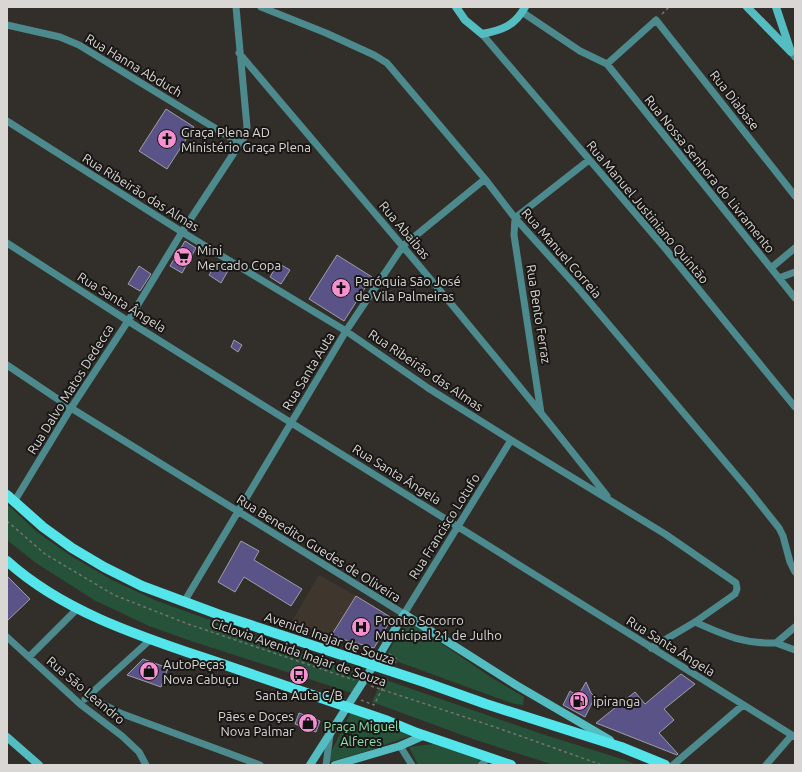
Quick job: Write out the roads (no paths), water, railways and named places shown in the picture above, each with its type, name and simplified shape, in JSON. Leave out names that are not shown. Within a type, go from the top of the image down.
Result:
[{"type":"main road","name":"Avenida Inajar de Souza","points":[[10,498],[43,527],[72,548],[142,586],[184,602],[390,672],[620,747],[665,765]]},
{"type":"main road","points":[[7,561],[42,588],[78,608],[150,640],[388,721],[511,765]]},
{"type":"street","name":"Rua Dalvo Matos Dedecca","points":[[10,498],[128,321],[182,232],[245,136],[247,127],[239,53],[236,7]]},
{"type":"street","name":"Rua Manuel Correia","points":[[261,7],[326,33],[374,55],[387,63],[485,179],[515,218],[586,298],[779,528],[783,536],[790,562],[795,572]]},
{"type":"street","points":[[456,7],[465,20],[482,34],[498,31],[508,26],[524,10],[575,48],[606,64]]},
{"type":"street","points":[[747,7],[793,54]]},
{"type":"street","points":[[776,7],[793,54]]},
{"type":"street","name":"Rua Diabase","points":[[606,64],[656,20],[795,196]]},
{"type":"street","name":"Rua Hanna Abduch","points":[[7,24],[60,37],[79,45],[241,144]]},
{"type":"street","name":"Rua Manuel Justiniano Quintão","points":[[482,34],[664,247],[795,407]]},
{"type":"street","name":"Rua Abaibas","points":[[239,53],[403,246],[610,499]]},
{"type":"street","name":"Rua Nossa Senhora do Livramento","points":[[606,64],[795,298]]},
{"type":"street","name":"Rua Ribeirão das Almas","points":[[7,121],[182,232],[346,331],[428,388],[666,534],[736,583],[737,589],[735,594],[695,622],[651,648]]},
{"type":"street","points":[[515,218],[589,160]]},
{"type":"street","name":"Rua Santa Auta","points":[[184,602],[346,331],[403,246],[485,179]]},
{"type":"street","name":"Rua Bento Ferraz","points":[[515,218],[514,235],[541,413]]},
{"type":"street","name":"Rua Santa Ângela","points":[[7,243],[128,321],[794,736]]},
{"type":"street","points":[[771,268],[795,248]]},
{"type":"street","points":[[779,278],[795,272]]},
{"type":"street","name":"Rua Benedito Guedes de Oliveira","points":[[7,365],[71,408],[510,681],[620,747]]},
{"type":"street","name":"Rua Francisco Lotufo","points":[[310,765],[383,650],[511,440]]},
{"type":"street","points":[[29,657],[78,608]]},
{"type":"street","points":[[695,622],[745,642],[776,644],[795,650]]},
{"type":"street","points":[[776,644],[795,627]]},
{"type":"street","name":"Rua São Leandro","points":[[7,637],[80,704],[122,736],[139,752],[146,765]]},
{"type":"street","points":[[80,704],[150,640]]},
{"type":"street","points":[[88,697],[120,713],[260,765]]},
{"type":"street","points":[[673,765],[743,705]]},
{"type":"street","points":[[326,765],[331,731]]},
{"type":"street","points":[[335,765],[400,746],[425,735]]},
{"type":"street","points":[[766,765],[794,736]]},
{"type":"street","points":[[7,737],[39,765]]},
{"type":"street","points":[[400,746],[412,765]]},
{"type":"street","points":[[481,765],[489,757]]},
{"type":"place","name":"Graça Plena AD Ministério Graça Plena","points":[[167,139]]},
{"type":"place","name":"Mini Mercado Copa","points":[[183,257]]},
{"type":"place","name":"Paróquia São José de Vila Palmeiras","points":[[341,288]]},
{"type":"place","name":"Pronto Socorro Municipal 21 de Julho","points":[[361,627]]},
{"type":"place","name":"AutoPeças Nova Cabuçu","points":[[149,671]]},
{"type":"place","name":"Santa Auta C/B","points":[[299,675]]},
{"type":"place","name":"ipiranga","points":[[579,701]]},
{"type":"place","name":"Pães e Doçes Nova Palmar","points":[[308,723]]},
{"type":"park label","name":"Praça Miguel Alferes","points":[[361,734]]}]
